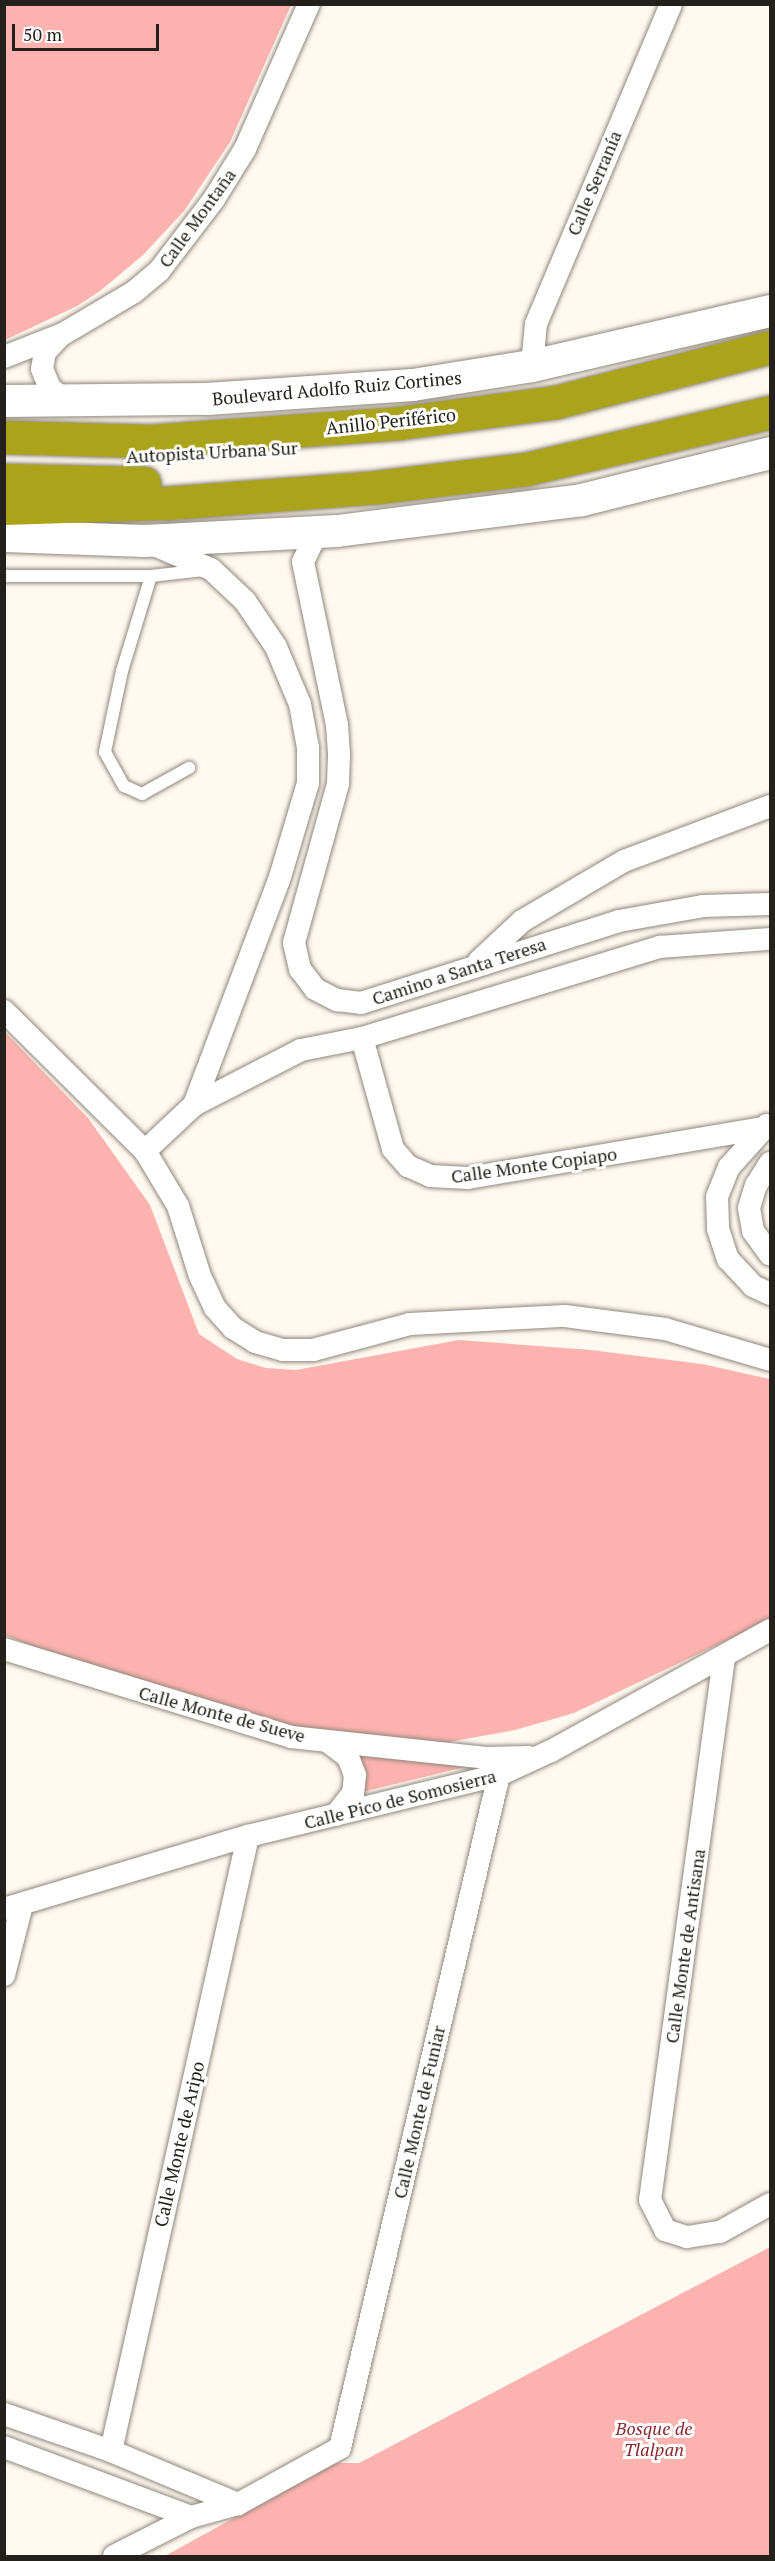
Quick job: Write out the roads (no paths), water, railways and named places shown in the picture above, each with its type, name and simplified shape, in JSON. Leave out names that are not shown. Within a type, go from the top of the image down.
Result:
[{"type":"highway","points":[[713,362],[771,341]]},
{"type":"highway","name":"Anillo Periférico","points":[[4,437],[150,441],[399,423],[556,402],[771,347]]},
{"type":"highway","name":"Autopista Urbana Sur","points":[[4,453],[157,458],[350,445],[552,417],[771,365]]},
{"type":"highway","name":"Autopista Urbana Sur","points":[[4,480],[136,483],[333,473],[513,451],[611,433],[771,394]]},
{"type":"highway","points":[[4,508],[167,503],[378,487],[526,470],[771,412]]},
{"type":"main road","name":"Boulevard Adolfo Ruiz Cortines","points":[[4,401],[332,392],[413,385],[532,366],[771,312]]},
{"type":"main road","points":[[4,536],[145,541],[337,531],[582,500],[771,453]]},
{"type":"street","name":"Calle Montaña","points":[[4,357],[63,334],[134,292],[179,247],[245,149],[309,4]]},
{"type":"street","name":"Calle Serranía","points":[[532,366],[536,324],[671,4]]},
{"type":"street","points":[[63,334],[49,345],[42,369],[50,388],[65,400]]},
{"type":"street","name":"Camino a Santa Teresa","points":[[337,531],[314,539],[303,562],[335,714],[339,755],[338,784],[294,943],[296,956],[307,980],[337,1000],[372,1000],[474,966],[645,915],[703,906],[771,904]]},
{"type":"street","name":"Camino a Santa Teresa","points":[[145,541],[210,569],[245,601],[276,647],[300,704],[308,748],[308,783],[279,880],[194,1105]]},
{"type":"street","points":[[474,966],[522,921],[624,861],[771,806]]},
{"type":"street","points":[[279,880],[309,895]]},
{"type":"street","name":"Camino a Santa Teresa","points":[[145,1151],[194,1105],[302,1050],[362,1038],[660,947],[771,939]]},
{"type":"street","points":[[4,1011],[145,1151],[178,1206],[200,1276],[215,1308],[238,1332],[269,1347],[313,1350],[399,1327],[446,1320],[565,1316],[665,1329],[771,1360]]},
{"type":"street","name":"Calle Monte Copiapo","points":[[362,1038],[393,1149],[408,1166],[430,1176],[468,1178],[767,1125]]},
{"type":"street","points":[[767,1125],[729,1167],[717,1197],[718,1229],[728,1259],[753,1286],[771,1294]]},
{"type":"street","points":[[771,1163],[756,1185],[749,1208],[753,1231],[771,1254]]},
{"type":"street","name":"Calle Pico de Somosierra","points":[[13,1907],[248,1836],[499,1775],[551,1751],[724,1658],[771,1630]]},
{"type":"street","name":"Calle Monte de Sueve","points":[[4,1649],[269,1731],[326,1740],[486,1758],[519,1758],[551,1751]]},
{"type":"street","name":"Calle Monte de Antisana","points":[[724,1658],[650,2200],[665,2230],[687,2237],[720,2232],[771,2204]]},
{"type":"street","points":[[326,1740],[348,1757],[355,1775],[349,1802],[336,1815]]},
{"type":"street","name":"Calle Monte de Funiar","points":[[238,2504],[340,2448],[499,1775]]},
{"type":"street","name":"Calle Monte de Aripo","points":[[111,2451],[248,1836]]},
{"type":"street","points":[[4,1975],[13,1907]]},
{"type":"street","points":[[4,2414],[111,2451],[238,2504]]},
{"type":"street","points":[[4,2447],[191,2517]]},
{"type":"street","points":[[114,2556],[191,2517],[238,2504]]},
{"type":"lane","points":[[4,576],[151,576],[210,569]]},
{"type":"lane","points":[[151,576],[122,671],[105,752],[124,786],[142,795],[189,768]]},
{"type":"park label","name":"Bosque de Tlalpan","points":[[654,2439]]}]
